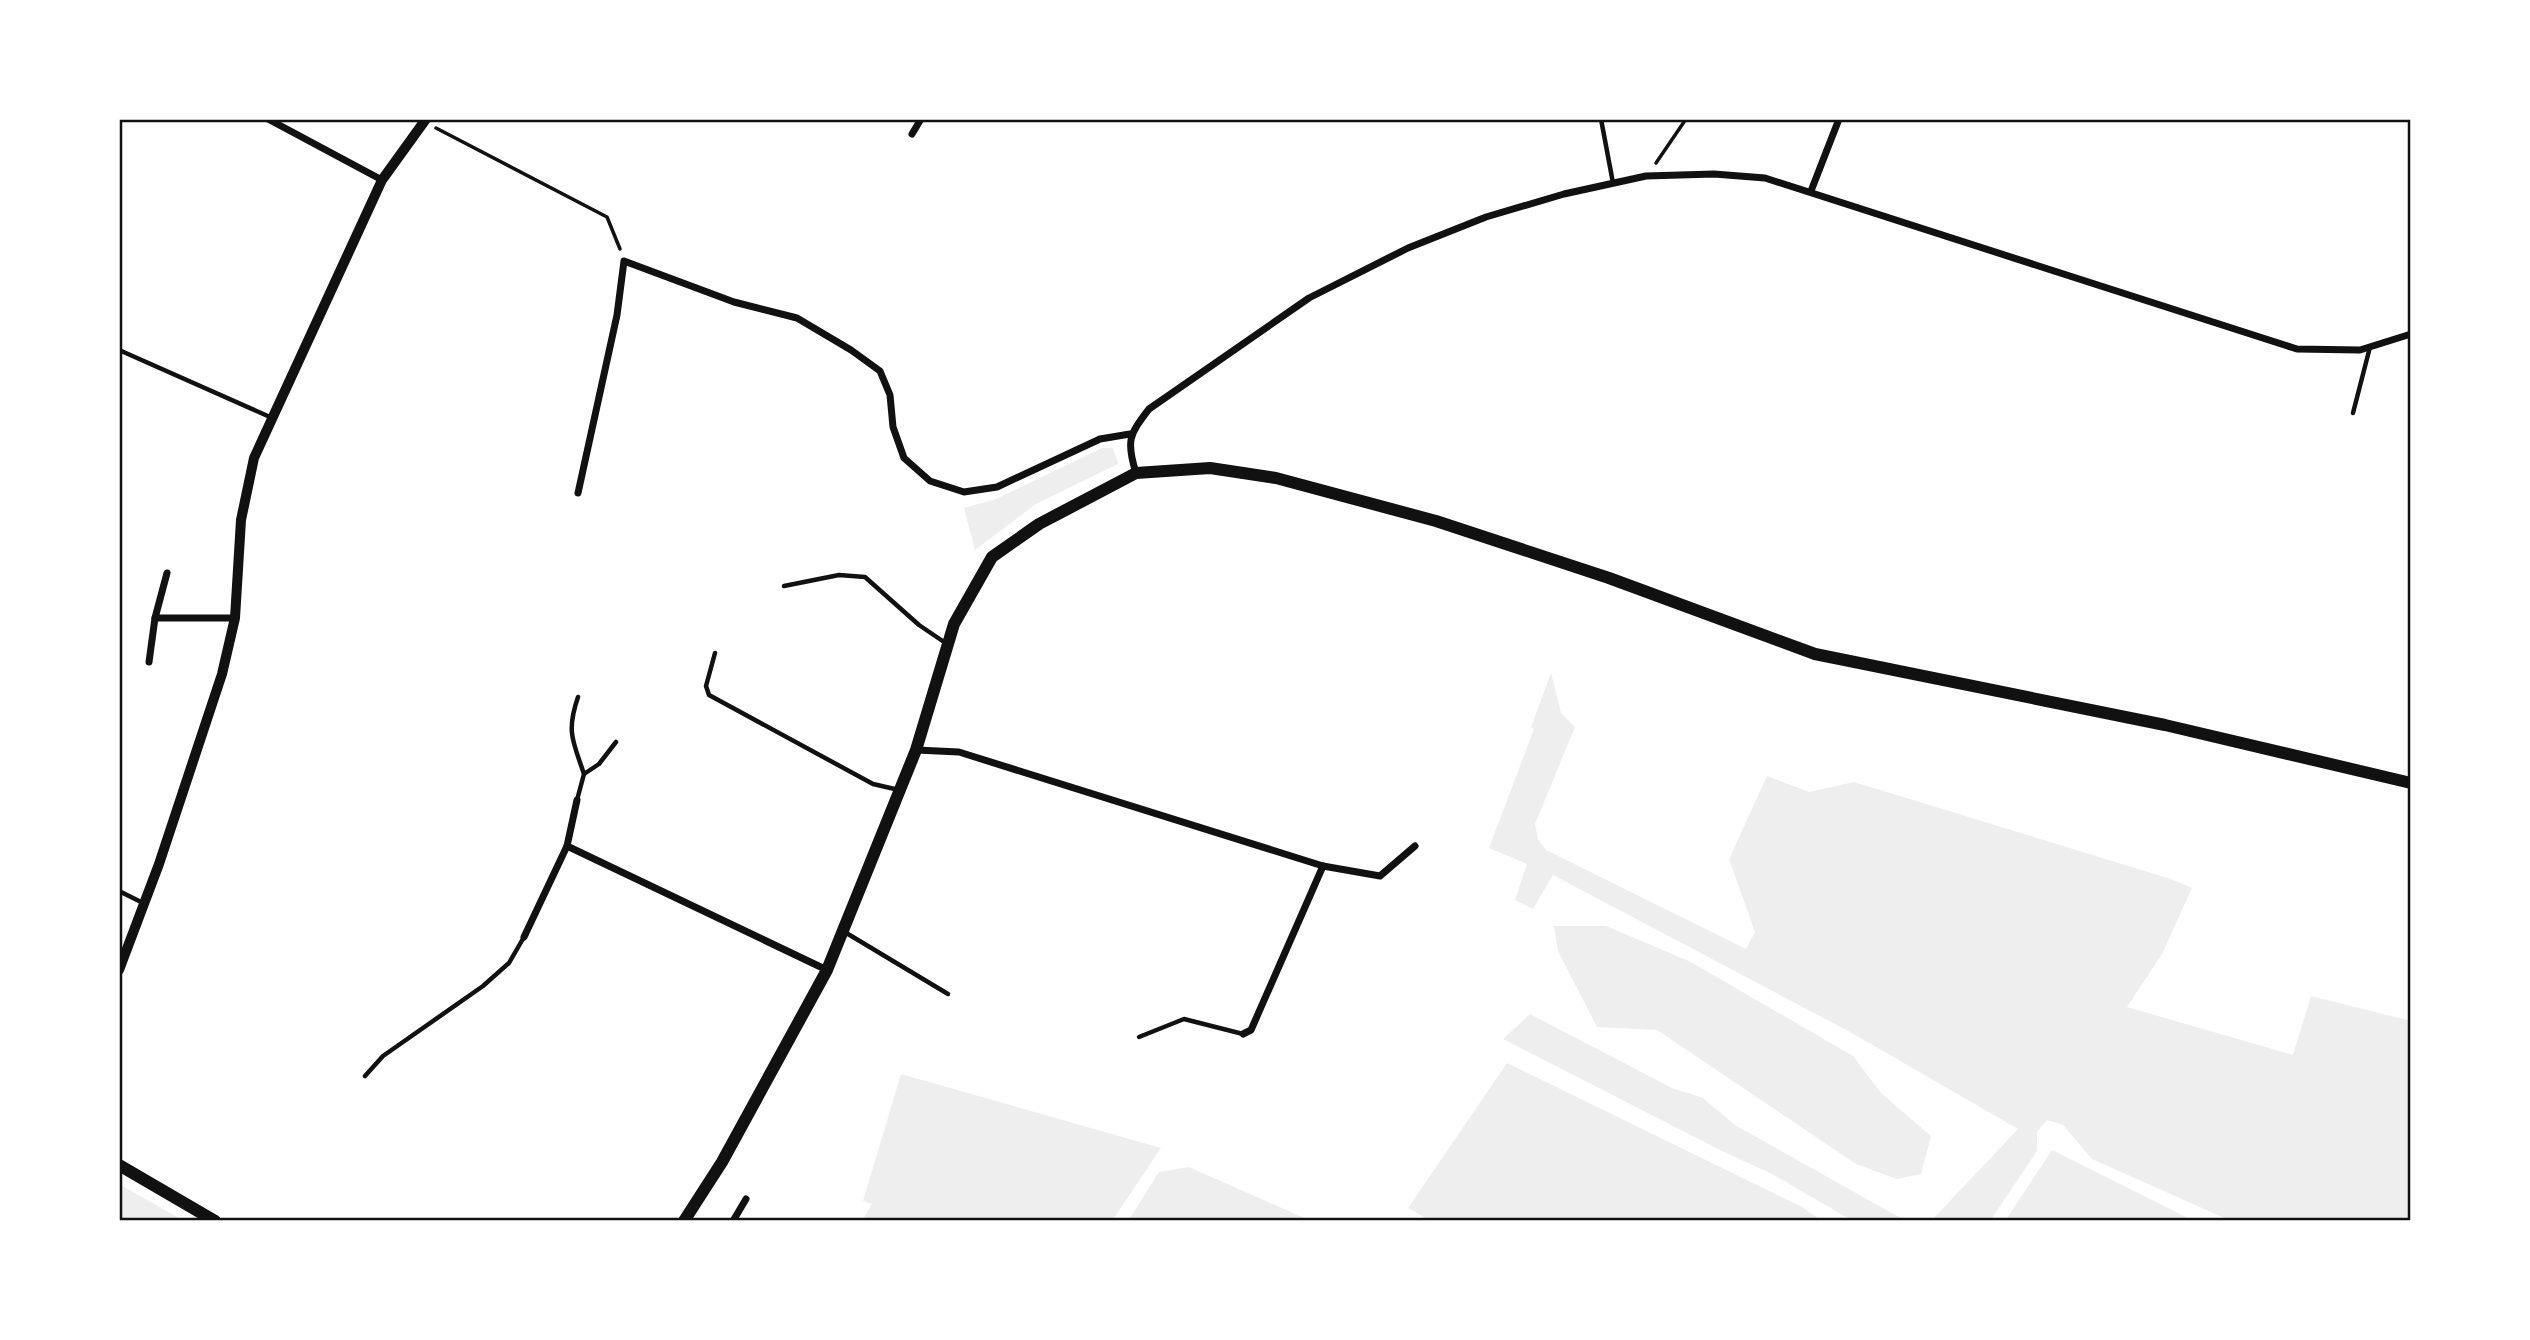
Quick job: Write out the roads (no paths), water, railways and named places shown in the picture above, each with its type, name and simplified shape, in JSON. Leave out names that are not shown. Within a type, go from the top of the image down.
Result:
[{"type":"main road","points":[[684,1221],[722,1162],[827,970],[916,750],[954,624],[992,557],[1039,524],[1136,473],[1210,468],[1276,478],[1448,525],[1609,578],[1815,654],[2165,726],[2411,783]]},
{"type":"main road","points":[[119,1166],[215,1221]]},
{"type":"street","points":[[268,119],[382,180]]},
{"type":"street","points":[[912,134],[920,119]]},
{"type":"street","points":[[1811,191],[1839,119]]},
{"type":"street","points":[[119,970],[222,674],[235,618],[241,520],[254,458],[270,417],[382,180],[425,120]]},
{"type":"street","points":[[1136,473],[1130,454],[1130,434],[1149,409],[1310,298],[1408,248],[1486,217],[1646,176],[1714,174],[1765,178],[2297,349],[2329,352],[2370,348],[2411,334]]},
{"type":"street","points":[[578,493],[617,314],[624,261],[734,302],[797,318],[851,350],[880,371],[890,395],[893,426],[904,458],[930,481],[964,492],[997,487],[1100,439],[1130,434]]},
{"type":"street","points":[[149,662],[155,618],[167,573]]},
{"type":"street","points":[[155,618],[235,618]]},
{"type":"street","points":[[916,750],[959,752],[1323,866],[1380,876],[1415,846]]},
{"type":"street","points":[[524,937],[567,846],[577,800]]},
{"type":"street","points":[[567,846],[827,970]]},
{"type":"street","points":[[1243,1034],[1251,1030],[1323,866]]},
{"type":"street","points":[[733,1221],[746,1199]]},
{"type":"lane","points":[[1601,119],[1613,184]]},
{"type":"lane","points":[[2353,413],[2370,348]]},
{"type":"lane","points":[[119,350],[270,417]]},
{"type":"lane","points":[[784,586],[839,575],[865,577],[919,625],[947,645]]},
{"type":"lane","points":[[715,653],[706,686],[709,695],[873,784],[900,790]]},
{"type":"lane","points":[[577,800],[584,774],[571,735],[572,714],[578,697]]},
{"type":"lane","points":[[584,774],[600,764],[616,742]]},
{"type":"lane","points":[[119,891],[144,904]]},
{"type":"lane","points":[[842,931],[947,993]]},
{"type":"lane","points":[[365,1076],[383,1056],[483,986],[509,963],[524,937]]},
{"type":"lane","points":[[1139,1037],[1184,1019],[1243,1034]]}]
